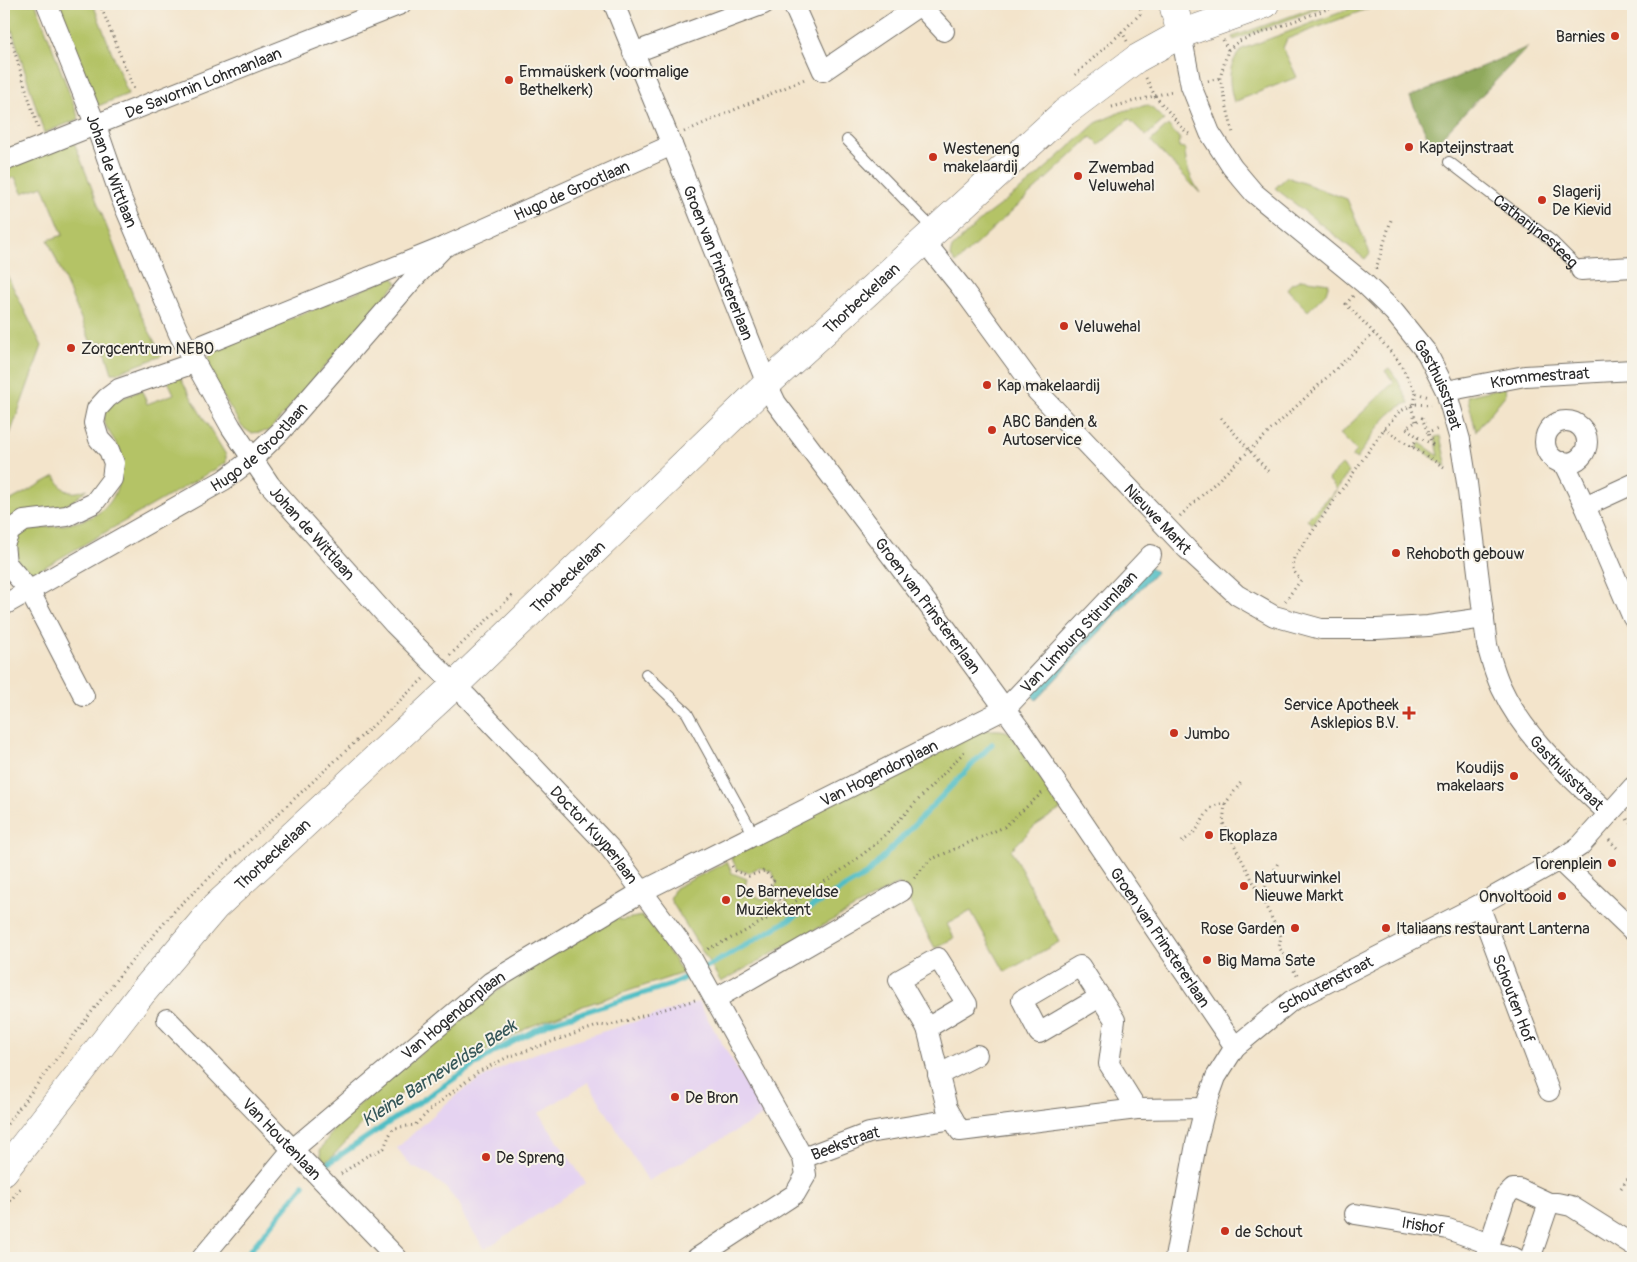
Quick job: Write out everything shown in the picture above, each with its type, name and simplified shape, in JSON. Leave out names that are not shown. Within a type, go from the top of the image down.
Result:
[{"type":"main road","name":"Gasthuisstraat","points":[[1173,4],[1181,34]]},
{"type":"main road","name":"Thorbeckelaan","points":[[13,1178],[142,993],[215,907],[455,685],[767,384],[1064,113],[1136,59],[1181,34],[1265,4]]},
{"type":"street","name":"Johan de Wittlaan","points":[[47,4],[96,126],[121,198],[191,357],[231,427],[270,485],[394,624],[455,685]]},
{"type":"street","name":"De Savornin Lohmanlaan","points":[[4,161],[401,4]]},
{"type":"street","name":"Groen van Prinstererlaan","points":[[614,4],[776,403],[1005,709],[1234,1047]]},
{"type":"street","points":[[634,53],[764,4]]},
{"type":"street","points":[[793,4],[824,71],[920,5],[944,32]]},
{"type":"street","name":"Gasthuisstraat","points":[[1181,34],[1191,86],[1210,133],[1224,156],[1254,193],[1365,284],[1394,312],[1427,353],[1446,391],[1446,418],[1460,440],[1487,645],[1493,668],[1514,710],[1542,750],[1609,814]]},
{"type":"street","name":"Hugo de Grootlaan","points":[[191,357],[444,247],[670,142]]},
{"type":"street","name":"Nieuwe Markt","points":[[929,236],[961,287],[1037,391],[1167,528],[1237,595],[1274,616],[1321,629],[1377,629],[1428,626],[1484,618]]},
{"type":"street","name":"Hugo de Grootlaan","points":[[4,605],[224,480],[252,459],[281,431],[414,278],[444,247]]},
{"type":"street","name":"Catharijnesteeg","points":[[1581,270],[1633,267]]},
{"type":"street","points":[[84,696],[29,590],[6,563],[4,544],[10,531],[24,521],[67,516],[94,503],[112,479],[114,463],[109,450],[99,439],[94,423],[96,409],[119,389],[191,357]]},
{"type":"street","name":"Krommestraat","points":[[1446,391],[1525,376],[1633,370]]},
{"type":"street","points":[[1564,462],[1633,618]]},
{"type":"street","points":[[1585,506],[1633,484]]},
{"type":"street","name":"Van Limburg Stirumlaan","points":[[1005,709],[1151,555]]},
{"type":"street","name":"Doctor Kuyperlaan","points":[[455,685],[609,846],[692,956],[803,1158]]},
{"type":"street","name":"Van Hogendorplaan","points":[[202,1258],[292,1150],[491,982],[643,891],[1005,709]]},
{"type":"street","name":"Schoutenstraat","points":[[1174,1258],[1196,1144],[1205,1108],[1216,1077],[1234,1047],[1291,1001],[1479,905],[1559,860],[1580,846],[1633,787]]},
{"type":"street","points":[[1559,860],[1633,931]]},
{"type":"street","points":[[714,995],[902,891]]},
{"type":"street","name":"Schouten Hof","points":[[1479,905],[1549,1091]]},
{"type":"street","points":[[1100,997],[1115,1020],[1109,1064],[1137,1109]]},
{"type":"street","name":"Van Houtenlaan","points":[[166,1019],[397,1258]]},
{"type":"street","points":[[927,1028],[946,1108],[957,1125]]},
{"type":"street","points":[[938,1075],[977,1055]]},
{"type":"street","name":"Beekstraat","points":[[697,1258],[795,1194],[806,1175],[803,1158],[869,1132],[1137,1109],[1205,1108]]},
{"type":"street","points":[[1487,1251],[1505,1197],[1513,1189],[1519,1189],[1549,1203],[1571,1206],[1633,1245]]},
{"type":"street","points":[[1529,1258],[1549,1203]]},
{"type":"street","name":"Irishof","points":[[1355,1214],[1448,1229],[1487,1251],[1515,1258]]},
{"type":"lane","points":[[847,140],[929,236]]},
{"type":"lane","name":"Catharijnesteeg","points":[[1449,162],[1552,241],[1581,270]]},
{"type":"lane","points":[[646,674],[687,713],[754,835]]},
{"type":"path","points":[[100,4],[141,106]]},
{"type":"path","points":[[1224,156],[1233,133],[1220,78],[1228,50],[1240,41],[1341,4]]},
{"type":"path","points":[[4,16],[44,145]]},
{"type":"path","points":[[670,142],[824,71]]},
{"type":"path","points":[[1105,110],[1112,106],[1155,96]]},
{"type":"path","points":[[1167,528],[1374,333]]},
{"type":"path","points":[[1416,393],[1413,405],[1416,422]]},
{"type":"path","points":[[1274,616],[1301,580],[1292,570],[1294,558],[1384,429],[1399,412],[1413,405],[1433,405],[1446,418],[1441,428],[1428,433]]},
{"type":"path","points":[[1221,418],[1268,470]]},
{"type":"path","points":[[1422,418],[1432,444],[1406,428],[1416,422],[1422,418]]},
{"type":"path","points":[[1384,429],[1466,481]]},
{"type":"path","points":[[1412,447],[1418,437]]},
{"type":"path","points":[[692,956],[740,934],[786,908],[849,865],[877,843],[976,739],[972,725]]},
{"type":"path","points":[[902,891],[930,860],[1004,827],[1055,781]]},
{"type":"path","points":[[1242,781],[1225,804],[1222,823],[1281,936],[1278,947],[1308,992]]},
{"type":"path","points":[[1182,842],[1195,831],[1209,810],[1219,804],[1225,804]]},
{"type":"path","points":[[1606,837],[1617,848]]},
{"type":"path","points":[[724,850],[735,872],[749,876],[764,871],[774,880],[766,894],[781,900],[786,908]]},
{"type":"path","points":[[1261,897],[1278,863]]},
{"type":"path","points":[[326,1185],[365,1157],[384,1148],[393,1129],[415,1125],[431,1109],[478,1072],[508,1057],[600,1025],[607,1026],[714,995]]},
{"type":"path","points":[[1621,1188],[1633,1172]]},
{"type":"path","points":[[4,1209],[13,1178]]},
{"type":"shaded area","points":[[698,1002],[764,1115],[648,1181],[588,1082],[539,1113],[586,1183],[485,1249],[466,1221],[458,1203],[444,1186],[429,1175],[411,1166],[397,1148],[448,1102],[469,1086],[508,1064],[547,1049]]},
{"type":"green space","points":[[4,4],[36,4],[79,119],[44,133]]},
{"type":"green space","points":[[56,4],[93,4],[128,94],[98,106]]},
{"type":"green space","points":[[1324,4],[1330,4],[1234,40],[1232,37]]},
{"type":"green space","points":[[1363,4],[1380,4],[1287,39],[1283,48],[1297,77],[1234,102],[1230,74],[1234,61],[1242,49]]},
{"type":"green space","points":[[1528,47],[1432,147],[1410,97]]},
{"type":"green space","points":[[1147,105],[1164,120],[1146,136],[1129,119],[1099,145],[1091,137],[956,263],[950,255],[952,248],[984,217],[1028,184],[1096,123],[1123,111]]},
{"type":"green space","points":[[1168,125],[1180,139],[1179,147],[1185,148],[1189,172],[1200,193],[1151,141]]},
{"type":"green space","points":[[74,142],[140,313],[162,356],[116,373],[112,373],[102,341],[92,345],[48,240],[63,235],[43,186],[22,193],[15,177],[4,181],[4,170]]},
{"type":"green space","points":[[1287,177],[1347,199],[1370,253],[1365,259],[1275,188]]},
{"type":"green space","points":[[4,269],[42,346],[4,451]]},
{"type":"green space","points":[[393,277],[397,283],[269,431],[251,433],[242,427],[209,373],[209,357],[212,351]]},
{"type":"green space","points":[[1302,279],[1329,283],[1326,293],[1308,311],[1287,289],[1291,284]]},
{"type":"green space","points":[[1389,368],[1409,403],[1393,411],[1386,418],[1357,459],[1352,456],[1357,451],[1340,434],[1394,382],[1385,371]]},
{"type":"green space","points":[[178,374],[226,455],[226,463],[29,576],[19,564],[14,553],[19,536],[26,530],[57,526],[87,519],[109,503],[116,490],[120,455],[104,419],[108,404],[142,390],[147,404],[174,394],[167,379]]},
{"type":"green space","points":[[1505,387],[1506,394],[1476,431],[1467,396]]},
{"type":"green space","points":[[1440,436],[1447,467],[1417,447],[1420,443],[1439,456],[1435,437]]},
{"type":"green space","points":[[1342,465],[1349,472],[1337,489],[1328,479]]},
{"type":"green space","points":[[55,476],[61,486],[68,491],[76,492],[87,489],[72,501],[59,508],[22,512],[10,517],[4,523],[4,504]]},
{"type":"green space","points":[[1337,489],[1312,524],[1307,519]]},
{"type":"green space","points":[[987,730],[1002,730],[1010,733],[1061,809],[1035,826],[1011,850],[1059,942],[1005,972],[971,911],[947,924],[954,938],[935,948],[899,883],[721,982],[670,899],[675,888],[727,862],[732,873],[747,879],[745,886],[739,890],[742,897],[749,893],[762,899],[767,897],[780,902],[782,906],[787,904],[783,897],[773,893],[777,882],[772,872],[759,867],[749,873],[737,869],[730,855],[964,736]]},
{"type":"green space","points":[[617,915],[620,920],[642,916],[649,922],[683,973],[583,1006],[529,1027],[488,1050],[426,1078],[373,1112],[330,1159],[323,1162],[320,1151],[337,1123],[480,1004],[535,963]]},
{"type":"water","points":[[1149,566],[1156,572],[1036,700],[1030,694]]},
{"type":"waterway","name":"Kleine Barneveldse Beek","points":[[327,1164],[497,1050],[549,1023],[670,985],[727,956],[866,875],[992,744]]},
{"type":"waterway","name":"Kleine Barneveldse Beek","points":[[244,1258],[304,1185]]},
{"type":"place","name":"Barnies","points":[[1615,36]]},
{"type":"place","name":"Emmaüskerk (voormalige Bethelkerk)","points":[[509,80]]},
{"type":"place","name":"Kapteijnstraat","points":[[1409,147]]},
{"type":"place","name":"Westeneng makelaardij","points":[[933,157]]},
{"type":"place","name":"Zwembad Veluwehal","points":[[1078,176]]},
{"type":"place","name":"Slagerij De Kievid","points":[[1542,200]]},
{"type":"place","name":"Veluwehal","points":[[1064,326]]},
{"type":"place","name":"Zorgcentrum NEBO","points":[[71,348]]},
{"type":"place","name":"Kap makelaardij","points":[[987,385]]},
{"type":"place","name":"ABC Banden & Autoservice","points":[[992,430]]},
{"type":"place","name":"Rehoboth gebouw","points":[[1396,553]]},
{"type":"place","name":"Service Apotheek Asklepios B.V.","points":[[1409,713]]},
{"type":"place","name":"Jumbo","points":[[1174,733]]},
{"type":"place","name":"Koudijs makelaars","points":[[1514,776]]},
{"type":"place","name":"Ekoplaza","points":[[1209,835]]},
{"type":"place","name":"Torenplein","points":[[1612,863]]},
{"type":"place","name":"Natuurwinkel Nieuwe Markt","points":[[1244,886]]},
{"type":"place","name":"Onvoltooid","points":[[1562,896]]},
{"type":"place","name":"De Barneveldse Muziektent","points":[[726,900]]},
{"type":"place","name":"Rose Garden","points":[[1295,928]]},
{"type":"place","name":"Italiaans restaurant Lanterna","points":[[1386,928]]},
{"type":"place","name":"Big Mama Sate","points":[[1207,960]]},
{"type":"place","name":"De Bron","points":[[675,1097]]},
{"type":"place","name":"De Spreng","points":[[486,1157]]},
{"type":"place","name":"de Schout","points":[[1225,1231]]}]
